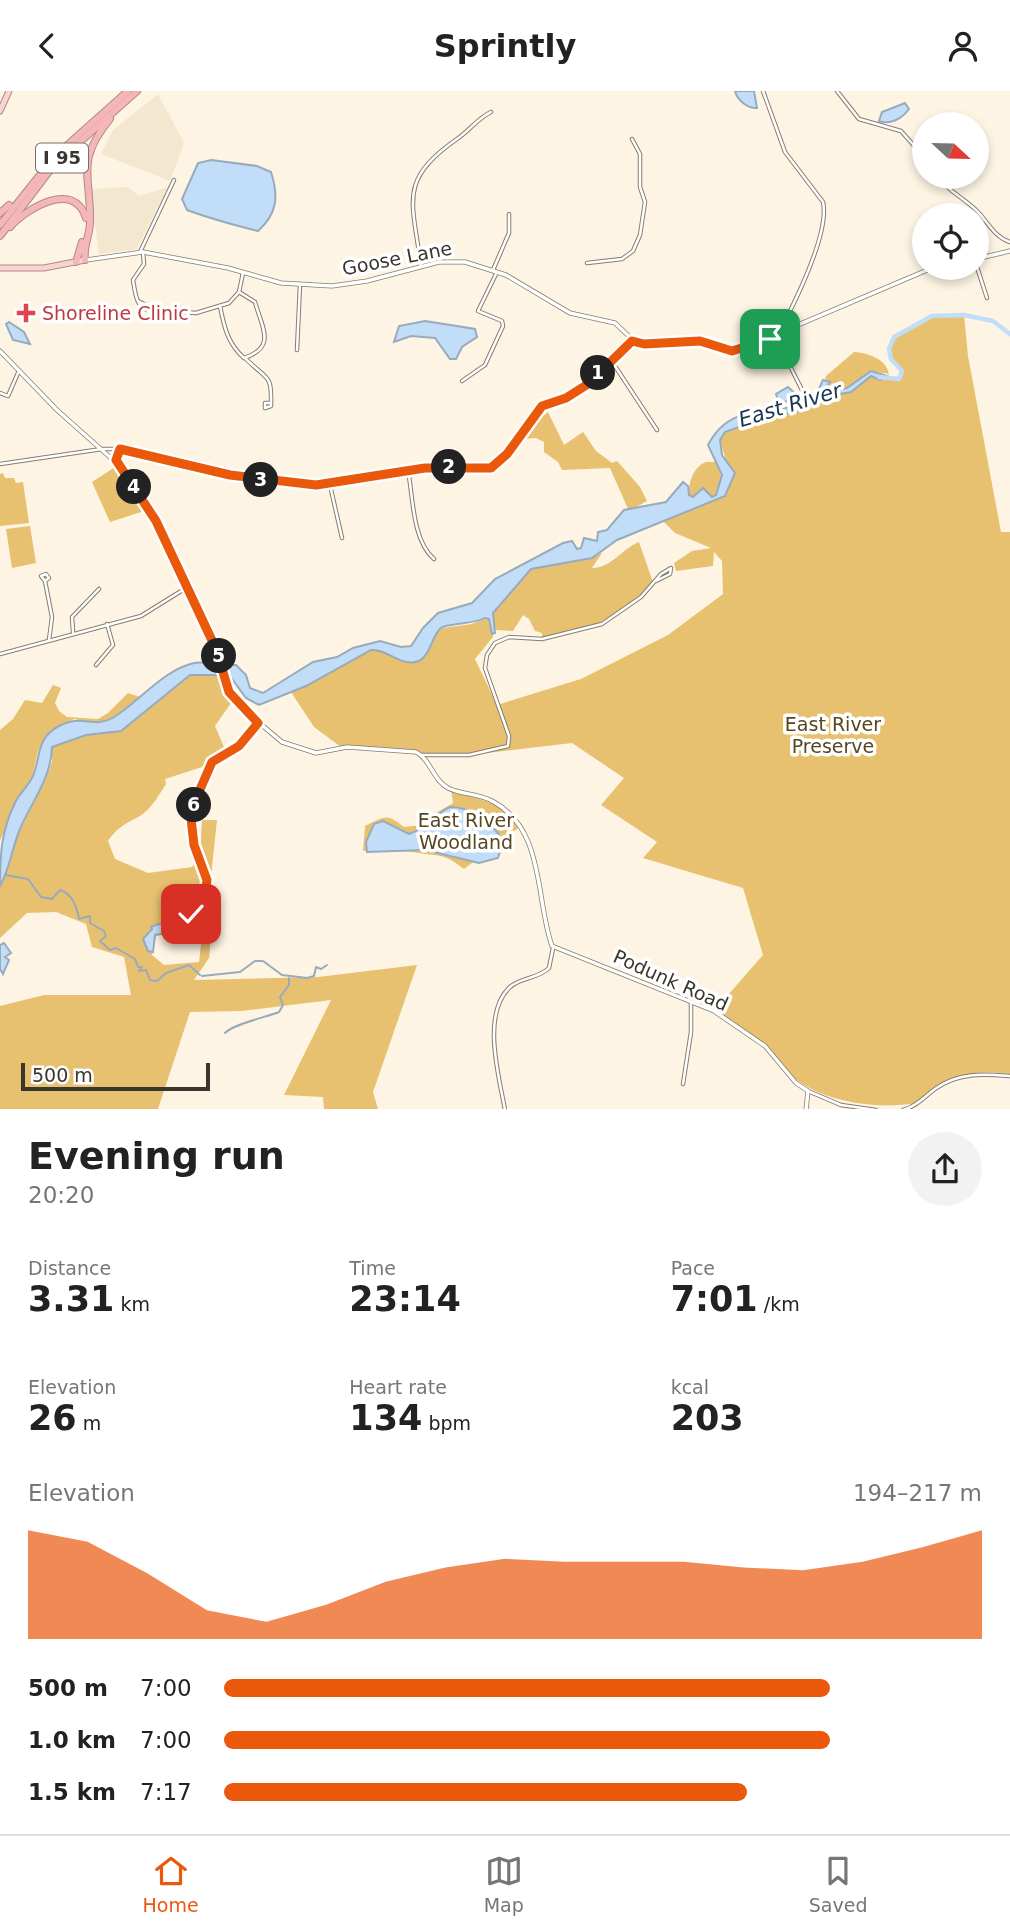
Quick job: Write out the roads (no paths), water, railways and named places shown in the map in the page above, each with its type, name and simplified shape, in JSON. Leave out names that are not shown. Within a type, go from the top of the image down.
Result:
[{"type":"highway","name":"I 95","points":[[0,225],[30,184],[71,140],[128,91]]},
{"type":"highway","name":"I 95","points":[[0,238],[54,166],[138,91]]},
{"type":"highway","points":[[85,260],[90,222],[85,182],[89,158],[103,127],[138,91]]},
{"type":"highway","points":[[0,213],[30,184]]},
{"type":"highway","points":[[0,238],[17,219],[37,204],[65,201],[80,208],[87,220],[76,262]]},
{"type":"main road","points":[[0,111],[9,91]]},
{"type":"main road","name":"Goose Lane","points":[[0,268],[44,268],[85,260]]},
{"type":"street","points":[[763,91],[779,141],[823,202],[826,213],[818,244],[777,335],[807,400]]},
{"type":"street","points":[[837,91],[859,119],[901,131],[912,143]]},
{"type":"street","points":[[421,267],[415,211],[415,180],[432,157],[491,112]]},
{"type":"street","points":[[587,263],[622,259],[632,251],[640,235],[645,202],[640,187],[640,155],[632,139]]},
{"type":"street","points":[[138,301],[133,280],[144,264],[141,252],[174,180]]},
{"type":"street","points":[[948,189],[978,211],[999,237],[1010,242]]},
{"type":"street","points":[[478,311],[509,233],[509,214]]},
{"type":"street","points":[[989,257],[1010,251]]},
{"type":"street","name":"Goose Lane","points":[[85,260],[141,252],[274,282],[348,285],[452,260],[495,271],[570,313],[615,323],[632,341]]},
{"type":"street","points":[[185,310],[196,313],[229,303],[239,292],[243,273]]},
{"type":"street","points":[[0,464],[102,449],[120,449],[230,475],[330,485],[408,470],[491,468],[507,454],[542,406],[566,398],[588,384],[632,341],[644,344],[700,341],[732,351],[777,335],[833,308],[912,276]]},
{"type":"street","points":[[982,280],[988,298]]},
{"type":"street","points":[[297,350],[299,284]]},
{"type":"street","points":[[239,292],[255,302],[264,331],[261,351],[244,358]]},
{"type":"street","points":[[219,306],[224,330],[244,358],[269,379],[273,394],[270,403]]},
{"type":"street","points":[[462,381],[485,365],[503,326],[502,321],[478,311],[472,313]]},
{"type":"street","points":[[0,351],[18,373],[116,460],[154,518],[221,663],[234,699],[282,742],[317,753],[347,747],[375,751],[411,750],[421,755],[469,755],[500,750],[508,746],[509,736],[485,668],[487,655],[495,643],[509,637],[541,639],[602,624],[641,597],[656,581]]},
{"type":"street","points":[[611,359],[657,431]]},
{"type":"street","points":[[0,393],[8,396],[18,373]]},
{"type":"street","points":[[116,460],[120,449]]},
{"type":"street","points":[[408,470],[420,537],[425,550],[434,559]]},
{"type":"street","points":[[330,485],[342,538]]},
{"type":"street","points":[[45,581],[52,617],[49,640]]},
{"type":"street","points":[[0,654],[148,613],[186,588]]},
{"type":"street","points":[[73,632],[74,614],[99,589]]},
{"type":"street","points":[[96,665],[113,645],[107,624]]},
{"type":"street","points":[[190,918],[205,895],[207,880],[194,845],[191,818],[195,801],[212,762],[239,746],[258,723]]},
{"type":"street","points":[[421,755],[443,785],[485,797],[507,810],[522,825],[531,844],[552,946],[549,968],[509,988],[495,1020],[494,1037],[505,1109]]},
{"type":"street","name":"Podunk Road","points":[[552,946],[714,1010],[765,1046],[796,1083],[808,1091],[841,1105],[876,1109]]},
{"type":"street","points":[[683,1084],[691,1032],[691,1003]]},
{"type":"street","points":[[903,1109],[960,1077],[982,1074],[1010,1076]]},
{"type":"street","points":[[806,1109],[808,1091]]},
{"type":"water","points":[[735,91],[754,91],[757,108],[743,103]]},
{"type":"water","points":[[905,103],[909,109],[903,116],[891,122],[879,121],[882,112]]},
{"type":"water","points":[[211,160],[257,166],[271,172],[275,205],[258,231],[187,210],[182,199],[198,163]]},
{"type":"water","points":[[425,321],[475,329],[477,337],[462,347],[456,359],[450,359],[435,338],[411,336],[394,342],[399,326]]},
{"type":"water","points":[[9,322],[24,332],[30,344],[13,340],[6,324]]},
{"type":"water","points":[[871,371],[887,376],[880,380],[871,376],[851,392],[818,398],[801,411],[763,418],[725,432],[720,440],[722,455],[735,473],[725,496],[617,540],[592,558],[531,569],[493,613],[495,633],[492,634],[489,619],[485,618],[442,627],[428,652],[420,660],[407,662],[381,651],[371,650],[306,686],[259,705],[246,698],[229,675],[190,675],[121,731],[86,735],[52,747],[45,780],[20,829],[0,886],[2,843],[10,813],[33,776],[46,736],[59,726],[75,721],[107,721],[172,672],[194,663],[236,665],[246,675],[250,688],[263,693],[313,662],[337,657],[353,648],[380,641],[401,647],[411,646],[423,628],[438,613],[472,603],[495,579],[563,543],[572,541],[577,549],[581,548],[584,538],[597,541],[598,532],[607,530],[624,510],[666,502],[683,482],[688,486],[689,495],[693,497],[703,488],[712,497],[716,495],[722,475],[708,445],[721,427],[736,417],[801,404],[814,396],[823,380],[830,382],[822,393],[847,388]]},
{"type":"water","points":[[788,387],[797,395],[789,402],[778,400],[776,394]]},
{"type":"water","name":"East River Woodland","points":[[450,807],[474,813],[493,828],[503,841],[498,858],[479,863],[425,850],[367,852],[366,842],[374,824],[383,821],[409,834]]},
{"type":"water","points":[[182,919],[189,919],[176,932],[155,935],[153,952],[148,951],[143,939],[151,927],[158,924],[173,926]]},
{"type":"water","points":[[4,943],[11,953],[5,957],[9,960],[3,974],[0,969],[0,945]]},
{"type":"waterway","name":"East River","points":[[879,377],[899,379],[902,371],[891,359],[889,349],[894,337],[932,316],[964,315],[993,321],[1010,334]]},
{"type":"waterway","points":[[5,875],[28,879],[41,897],[52,899],[60,890],[68,895],[76,906],[79,919],[90,916],[90,923],[104,931],[106,936],[100,941],[110,950],[116,948],[135,959],[138,967],[142,967],[139,971],[146,970],[150,980],[157,981],[166,973],[189,965],[200,975]]},
{"type":"waterway","points":[[202,976],[240,972],[255,961],[263,961],[282,975],[307,978],[314,976],[316,967],[321,969],[327,965]]},
{"type":"waterway","points":[[225,1033],[242,1024],[279,1012],[283,1005],[280,997],[289,985],[289,978]]},
{"type":"place","name":"Shoreline Clinic","points":[[26,313]]},
{"type":"park label","name":"East River Preserve","points":[[833,735]]}]
